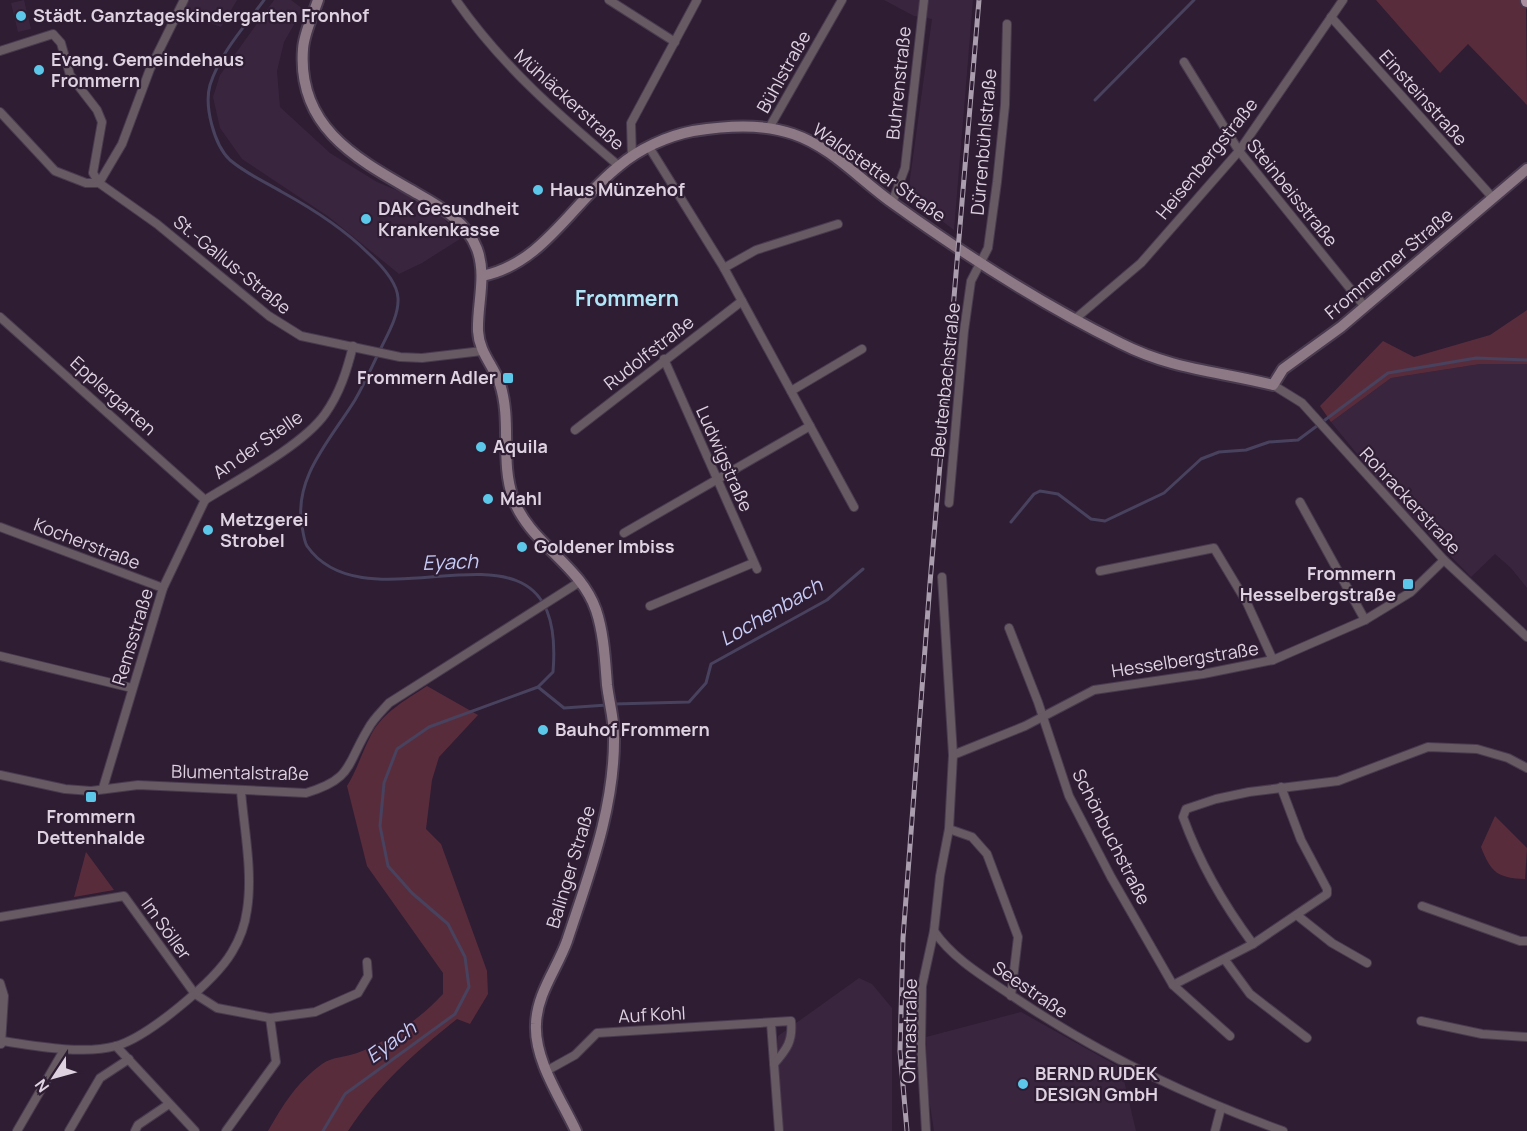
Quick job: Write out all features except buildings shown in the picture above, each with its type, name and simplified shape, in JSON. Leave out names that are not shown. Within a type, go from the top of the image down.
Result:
[{"type":"main road","name":"Balinger Straße","points":[[318,0],[303,46],[304,78],[318,116],[332,137],[356,159],[435,204],[466,228],[478,250],[482,276],[478,318],[482,351],[499,381],[506,409],[507,469],[513,499],[532,530],[595,607],[602,632],[614,753],[608,801],[596,855],[563,951],[544,989],[536,1024],[539,1050],[576,1131]]},
{"type":"main road","name":"Waldstetter Straße","points":[[482,276],[502,272],[523,259],[556,231],[619,166],[649,147],[692,132],[730,127],[770,128],[795,134],[819,147],[892,204],[981,262],[1121,344],[1171,365],[1273,385]]},
{"type":"main road","name":"Frommerner Straße","points":[[1273,385],[1283,369],[1365,307],[1527,169]]},
{"type":"street","points":[[99,183],[122,144],[150,69],[184,0]]},
{"type":"street","name":"Mühläckerstraße","points":[[456,0],[511,69],[564,120],[619,166]]},
{"type":"street","points":[[609,0],[675,42]]},
{"type":"street","points":[[632,157],[631,123],[698,0]]},
{"type":"street","name":"Bühlstraße","points":[[770,128],[842,0]]},
{"type":"street","name":"Buhrenstraße","points":[[892,204],[905,168],[924,0]]},
{"type":"street","name":"Heisenbergstraße","points":[[1075,319],[1141,263],[1239,151],[1343,0]]},
{"type":"street","name":"Einsteinstraße","points":[[1331,17],[1493,198]]},
{"type":"street","name":"Dürrenbühlstraße","points":[[981,262],[988,248],[998,182],[1005,105],[1007,24]]},
{"type":"street","points":[[0,51],[53,34],[61,43],[69,75],[97,110],[102,122],[93,172],[99,183]]},
{"type":"street","name":"Steinbeisstraße","points":[[1184,62],[1239,151],[1365,307]]},
{"type":"street","name":"St.-Gallus-Straße","points":[[0,112],[55,171],[86,183],[99,183],[157,224],[279,323],[301,336],[388,354],[422,358],[482,351]]},
{"type":"street","points":[[649,147],[724,268],[854,507]]},
{"type":"street","points":[[724,268],[756,250],[838,224]]},
{"type":"street","name":"Beutenbachstraße","points":[[949,503],[964,331],[972,281],[981,262]]},
{"type":"street","name":"Rudolfstraße","points":[[575,430],[742,301]]},
{"type":"street","name":"Epplergarten","points":[[0,317],[205,500]]},
{"type":"street","name":"An der Stelle","points":[[205,500],[291,443],[325,415],[345,378],[357,347]]},
{"type":"street","points":[[791,391],[862,349]]},
{"type":"street","name":"Ludwigstraße","points":[[651,606],[755,566],[664,359]]},
{"type":"street","name":"Rohrackerstraße","points":[[1273,385],[1302,403],[1444,560],[1527,636]]},
{"type":"street","points":[[624,533],[810,426]]},
{"type":"street","name":"Remsstraße","points":[[103,788],[163,588],[205,500]]},
{"type":"street","points":[[1300,502],[1365,620]]},
{"type":"street","name":"Kocherstraße","points":[[0,527],[163,588]]},
{"type":"street","points":[[1100,571],[1214,548],[1247,603],[1273,660]]},
{"type":"street","name":"Hesselbergstraße","points":[[953,755],[1024,726],[1094,690],[1203,674],[1273,660],[1365,620],[1411,592],[1444,560]]},
{"type":"street","points":[[934,931],[940,876],[950,829],[953,755],[942,577]]},
{"type":"street","name":"Blumentalstraße","points":[[0,775],[65,789],[138,785],[306,794],[330,786],[349,768],[368,729],[389,703],[576,583]]},
{"type":"street","name":"Schönbuchstraße","points":[[1009,628],[1070,796],[1111,877],[1173,985],[1230,1036]]},
{"type":"street","points":[[0,656],[132,688]]},
{"type":"street","points":[[1253,944],[1228,910],[1208,873],[1183,817],[1186,809],[1216,799],[1281,787],[1338,781],[1428,747],[1477,749],[1508,758],[1527,768]]},
{"type":"street","points":[[1173,985],[1253,944],[1298,916],[1327,894],[1327,889],[1300,840],[1281,787]]},
{"type":"street","points":[[0,983],[4,996],[1,1043],[64,1050],[116,1046],[156,1024],[195,994],[231,955],[244,922],[249,891],[242,791]]},
{"type":"street","points":[[950,829],[972,837],[987,854],[1018,936],[1011,996]]},
{"type":"street","name":"Im Söller","points":[[0,917],[124,896],[195,994]]},
{"type":"street","points":[[1422,906],[1520,941],[1527,941]]},
{"type":"street","points":[[1298,916],[1332,943],[1367,963]]},
{"type":"street","name":"Seestraße","points":[[934,931],[943,944],[1052,1024],[1118,1060],[1221,1108],[1283,1131]]},
{"type":"street","name":"Ohnrastraße","points":[[926,1131],[921,1044],[922,986],[934,931]]},
{"type":"street","points":[[1225,960],[1250,994],[1307,1038]]},
{"type":"street","points":[[195,994],[217,1008],[270,1018],[315,1012],[358,993],[368,976],[367,962]]},
{"type":"street","points":[[226,1131],[276,1062],[270,1018]]},
{"type":"street","points":[[774,1064],[790,1046],[793,1035],[791,1021],[771,1023],[774,1064],[779,1131]]},
{"type":"street","points":[[1421,1021],[1482,1034],[1527,1037]]},
{"type":"street","name":"Auf Kohl","points":[[548,1070],[575,1055],[597,1033],[771,1023]]},
{"type":"street","points":[[116,1046],[195,1131]]},
{"type":"street","points":[[17,1131],[64,1050]]},
{"type":"street","points":[[69,1131],[100,1078],[129,1059]]},
{"type":"street","points":[[135,1131],[138,1125],[169,1104]]},
{"type":"street","points":[[1215,1131],[1221,1108]]},
{"type":"shaded area","name":"Städt. Ganztageskindergarten Fronhof","points":[[24,0],[31,29],[18,32],[11,3]]},
{"type":"shaded area","points":[[186,0],[237,0],[221,27],[184,13]]},
{"type":"shaded area","points":[[274,0],[291,0],[303,9],[284,42],[277,71],[280,107],[330,153],[377,182],[406,194],[442,216],[460,239],[422,263],[399,274],[329,217],[242,159],[220,128],[213,97],[220,75]]},
{"type":"shaded area","points":[[884,0],[973,0],[954,230],[917,202],[909,186],[932,19],[914,16]]},
{"type":"shaded area","points":[[1376,0],[1526,0],[1527,105],[1468,44],[1440,73]]},
{"type":"shaded area","points":[[1527,310],[1527,364],[1480,364],[1391,378],[1331,422],[1320,406],[1383,341],[1414,357],[1490,335]]},
{"type":"shaded area","points":[[1480,364],[1527,364],[1527,588],[1511,568],[1495,554],[1471,577],[1389,493],[1331,422],[1391,378]]},
{"type":"shaded area","points":[[427,686],[478,715],[439,757],[432,780],[426,829],[441,844],[487,971],[488,994],[470,1024],[457,1019],[426,1045],[385,1084],[348,1131],[268,1131],[285,1103],[313,1071],[334,1058],[357,1053],[392,1036],[424,1012],[443,994],[443,973],[367,866],[347,786],[376,727],[396,707]]},
{"type":"shaded area","points":[[1495,816],[1527,848],[1525,879],[1502,875],[1488,863],[1481,847]]},
{"type":"shaded area","points":[[86,852],[114,890],[74,897]]},
{"type":"shaded area","points":[[859,978],[872,984],[892,1008],[892,1131],[775,1131],[778,1036]]},
{"type":"shaded area","points":[[1021,1012],[1121,1068],[1136,1131],[934,1131],[928,1092],[926,1037]]},
{"type":"waterway","name":"Eyach","points":[[264,0],[226,51],[210,85],[209,114],[219,145],[236,165],[316,212],[358,244],[387,273],[395,285],[398,298],[393,323],[362,387],[308,475],[301,508],[306,544],[337,570],[375,579],[460,575],[499,576],[530,588],[549,618],[553,672],[538,687],[429,727],[397,749],[384,783],[380,826],[388,866],[412,893],[448,924],[465,957],[469,987],[455,1014],[345,1094],[323,1131]]},
{"type":"waterway","points":[[1095,100],[1194,0]]},
{"type":"waterway","name":"Lochenbach","points":[[1011,522],[1034,494],[1040,491],[1058,494],[1091,519],[1105,521],[1164,493],[1201,459],[1219,452],[1246,450],[1269,442],[1298,440],[1388,373],[1476,358],[1527,360]]},
{"type":"waterway","name":"Lochenbach","points":[[614,704],[689,702],[706,683],[711,664],[827,600],[863,569]]},
{"type":"waterway","name":"Lochenbach","points":[[538,687],[564,708],[607,705]]},
{"type":"railway","points":[[907,1131],[900,1051],[903,938],[979,0]]},
{"type":"place","name":"Städt. Ganztageskindergarten Fronhof","points":[[21,16]]},
{"type":"place","name":"Evang. Gemeindehaus Frommern","points":[[39,70]]},
{"type":"place","name":"Haus Münzehof","points":[[538,190]]},
{"type":"place","name":"DAK Gesundheit Krankenkasse","points":[[366,219]]},
{"type":"place","name":"Frommern Adler","points":[[508,378]]},
{"type":"place","name":"Aquila","points":[[481,447]]},
{"type":"place","name":"Mahl","points":[[488,499]]},
{"type":"place","name":"Metzgerei Strobel","points":[[208,530]]},
{"type":"place","name":"Goldener Imbiss","points":[[522,547]]},
{"type":"place","name":"Frommern Hesselbergstraße","points":[[1408,584]]},
{"type":"place","name":"Bauhof Frommern","points":[[543,730]]},
{"type":"place","name":"Frommern Dettenhalde","points":[[91,797]]},
{"type":"place","name":"BERND RUDEK DESIGN GmbH","points":[[1023,1084]]},
{"type":"district","name":"Frommern","points":[[627,299]]}]
